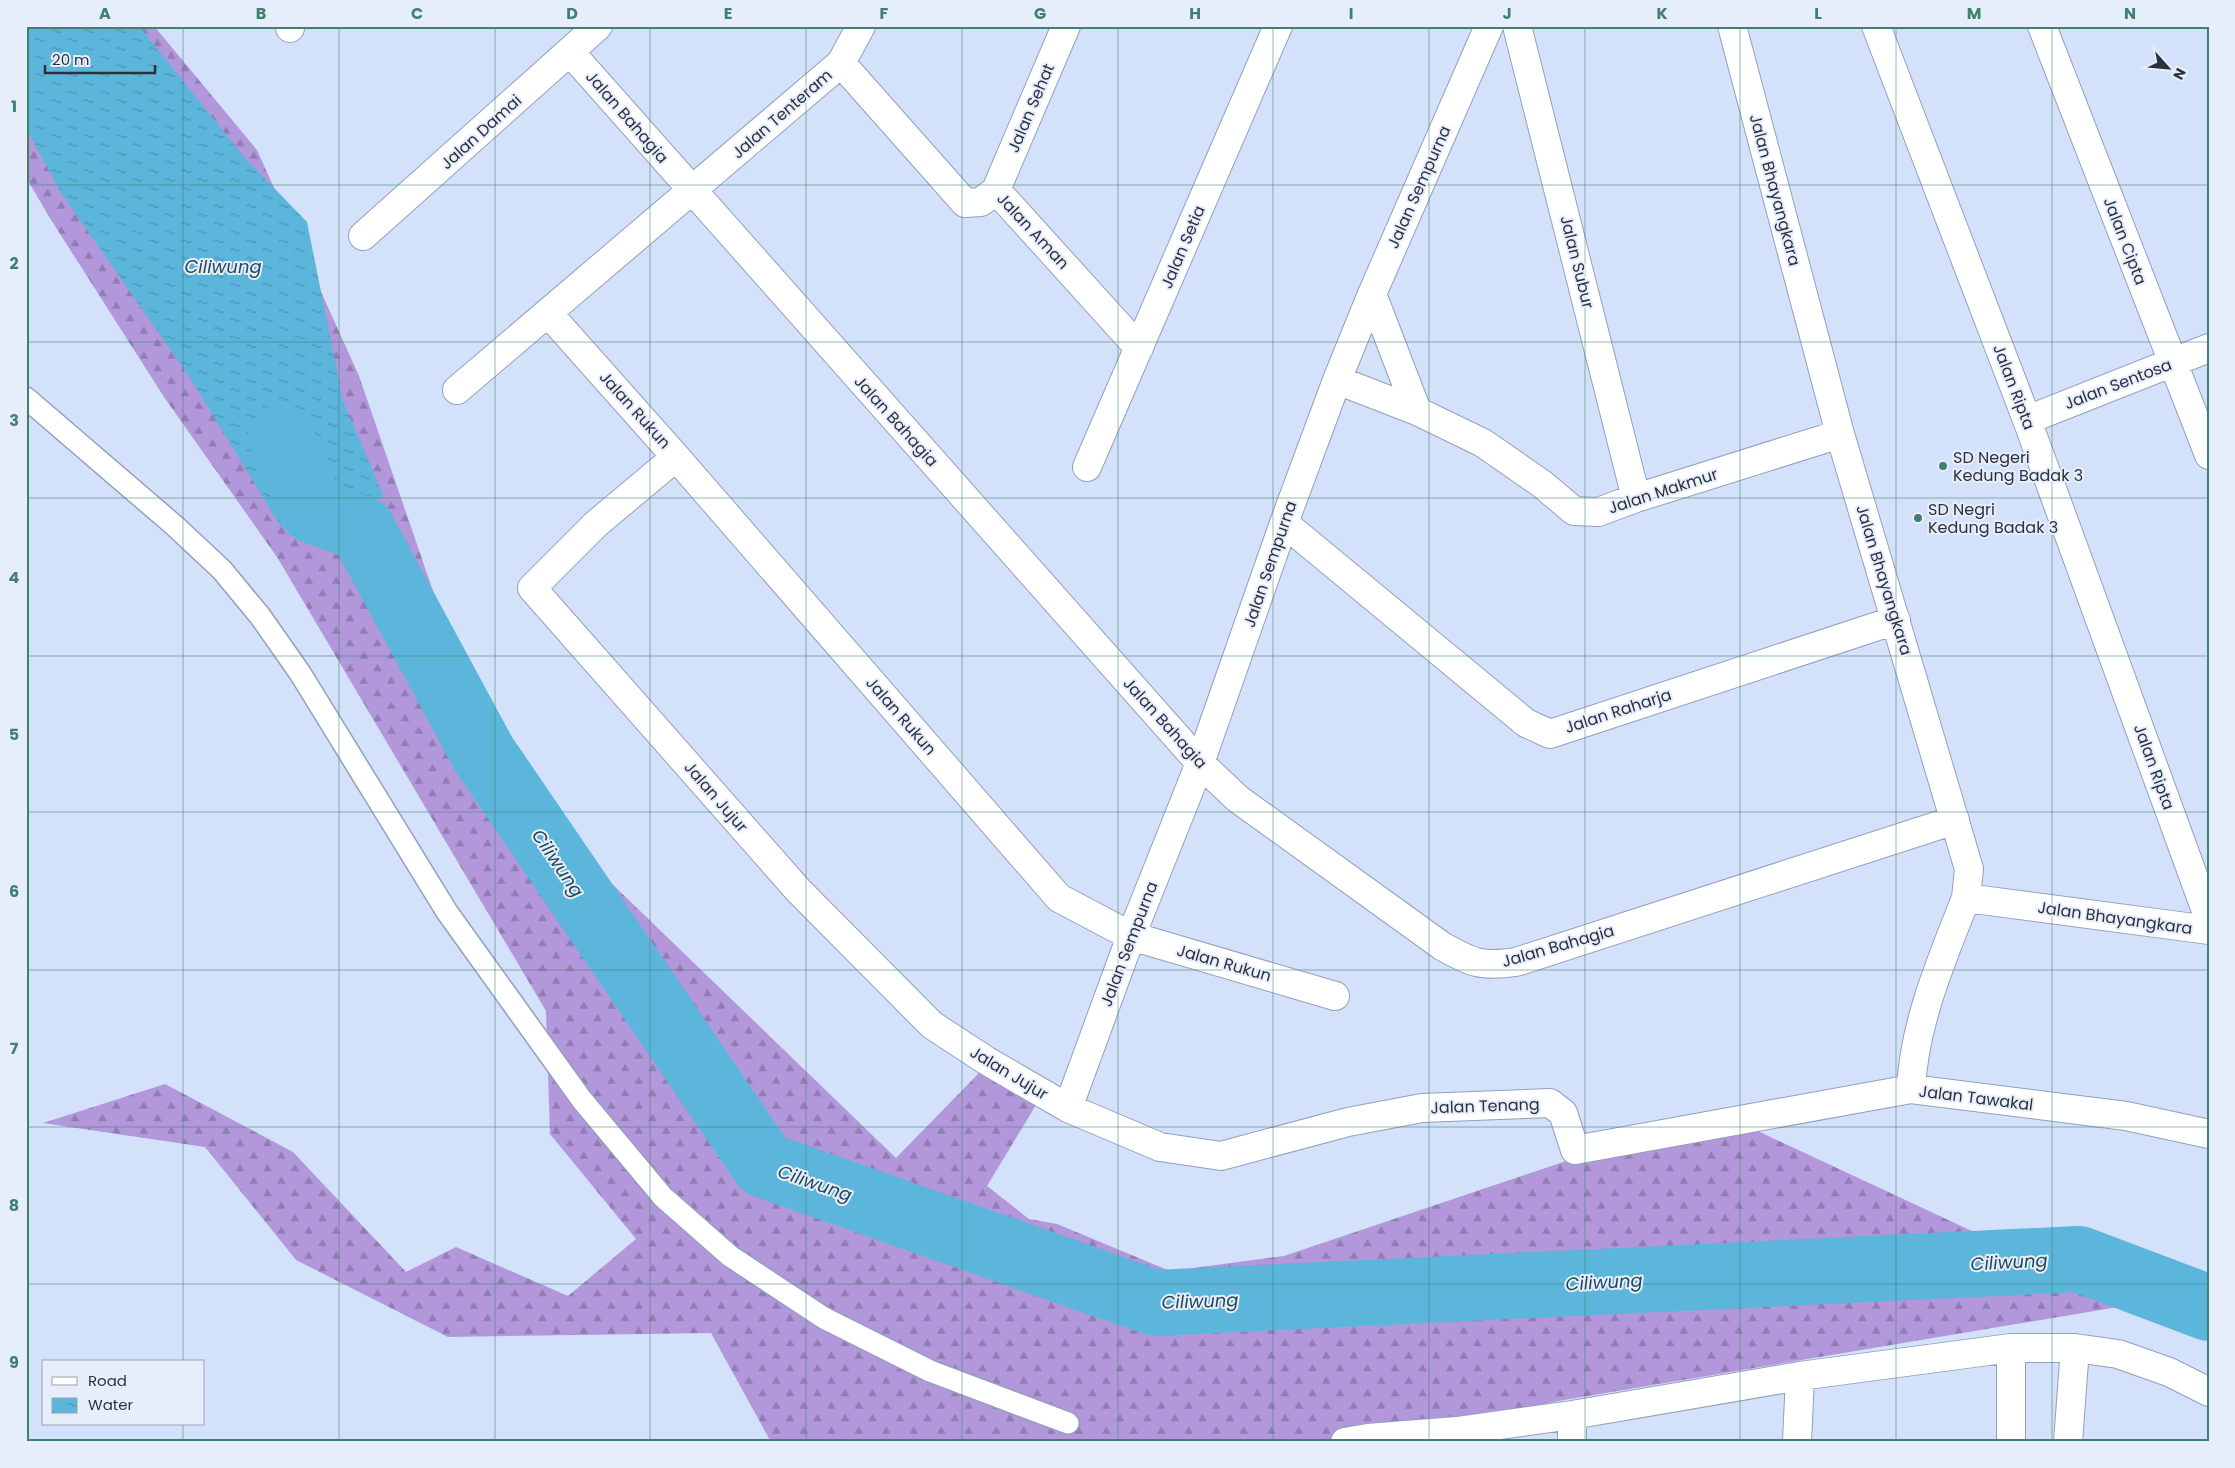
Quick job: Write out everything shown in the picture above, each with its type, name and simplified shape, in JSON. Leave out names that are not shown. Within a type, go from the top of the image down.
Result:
[{"type":"street","name":"Jalan Damai","points":[[364,236],[598,26]]},
{"type":"street","name":"Jalan Tenteram","points":[[456,390],[692,192],[841,63],[861,26]]},
{"type":"street","name":"Jalan Sehat","points":[[996,190],[1066,26]]},
{"type":"street","name":"Jalan Setia","points":[[1087,468],[1278,26]]},
{"type":"street","name":"Jalan Sempurna","points":[[1068,1108],[1131,936],[1200,763],[1284,523],[1337,380],[1372,294],[1489,26]]},
{"type":"street","name":"Jalan Subur","points":[[1517,26],[1636,498]]},
{"type":"street","name":"Jalan Bhayangkara","points":[[1732,26],[1840,434],[1955,820],[1968,869],[1966,898],[2209,930]]},
{"type":"street","name":"Jalan Ripta","points":[[1876,26],[2027,420],[2209,919]]},
{"type":"street","name":"Jalan Cipta","points":[[2042,26],[2209,454]]},
{"type":"street","name":"Jalan Bahagia","points":[[570,52],[692,192],[1200,763],[1238,799],[1442,946],[1465,959],[1491,966],[1516,962],[1955,820]]},
{"type":"street","name":"Jalan Aman","points":[[841,63],[964,203],[981,202],[996,190],[1139,348]]},
{"type":"street","points":[[1372,294],[1417,412]]},
{"type":"street","name":"Jalan Rukun","points":[[548,313],[676,456],[1059,898],[1131,936],[1335,996]]},
{"type":"street","name":"Jalan Sentosa","points":[[2027,420],[2209,348]]},
{"type":"street","name":"Jalan Makmur","points":[[1337,380],[1417,412],[1482,443],[1542,484],[1574,511],[1598,512],[1636,498],[1840,434]]},
{"type":"street","name":"Jalan Jujur","points":[[676,456],[596,524],[532,588],[798,890],[932,1025],[987,1061],[1068,1108]]},
{"type":"street","name":"Jalan Raharja","points":[[1284,523],[1526,723],[1550,734],[1896,620]]},
{"type":"street","name":"Jalan Tawakal","points":[[1966,898],[1943,955],[1928,1002],[1912,1068],[1911,1089],[2126,1116],[2209,1134]]},
{"type":"street","name":"Jalan Tenang","points":[[1068,1108],[1160,1147],[1221,1156],[1348,1122],[1422,1108],[1550,1104],[1563,1113],[1575,1150],[1911,1089]]},
{"type":"street","points":[[2011,1442],[2012,1348]]},
{"type":"street","points":[[1360,1440],[1457,1431],[1572,1415],[1800,1376],[2012,1348],[2075,1348],[2118,1354],[2169,1372],[2209,1392]]},
{"type":"street","points":[[2068,1442],[2075,1348]]},
{"type":"street","points":[[1797,1442],[1800,1376]]},
{"type":"street","points":[[1572,1415],[1572,1442]]},
{"type":"lane","points":[[26,398],[175,526],[222,570],[260,616],[300,673],[447,912],[582,1100],[664,1197],[730,1256],[824,1318],[930,1371],[1068,1423]]},
{"type":"green space","points":[[26,26],[154,26],[257,150],[359,376],[495,771],[896,1158],[979,1073],[1036,1105],[987,1186],[1029,1219],[1057,1224],[1170,1271],[1284,1256],[1715,1111],[2130,1305],[1564,1400],[1350,1442],[771,1442],[711,1333],[448,1337],[296,1260],[205,1147],[43,1123],[165,1084],[293,1152],[406,1272],[456,1247],[568,1296],[636,1239],[550,1134],[546,1011],[277,557],[164,397],[48,215],[26,177]]},
{"type":"water","name":"Ciliwung","points":[[26,26],[139,26],[244,157],[307,222],[343,401],[384,497],[281,527],[190,378],[61,193],[26,128]]},
{"type":"waterway","name":"Ciliwung","points":[[281,438],[312,510],[362,529],[483,753],[764,1165],[1155,1303],[2079,1259],[2209,1308]]},
{"type":"place","name":"SD Negeri Kedung Badak 3","points":[[1943,466]]},
{"type":"place","name":"SD Negri Kedung Badak 3","points":[[1918,518]]}]
